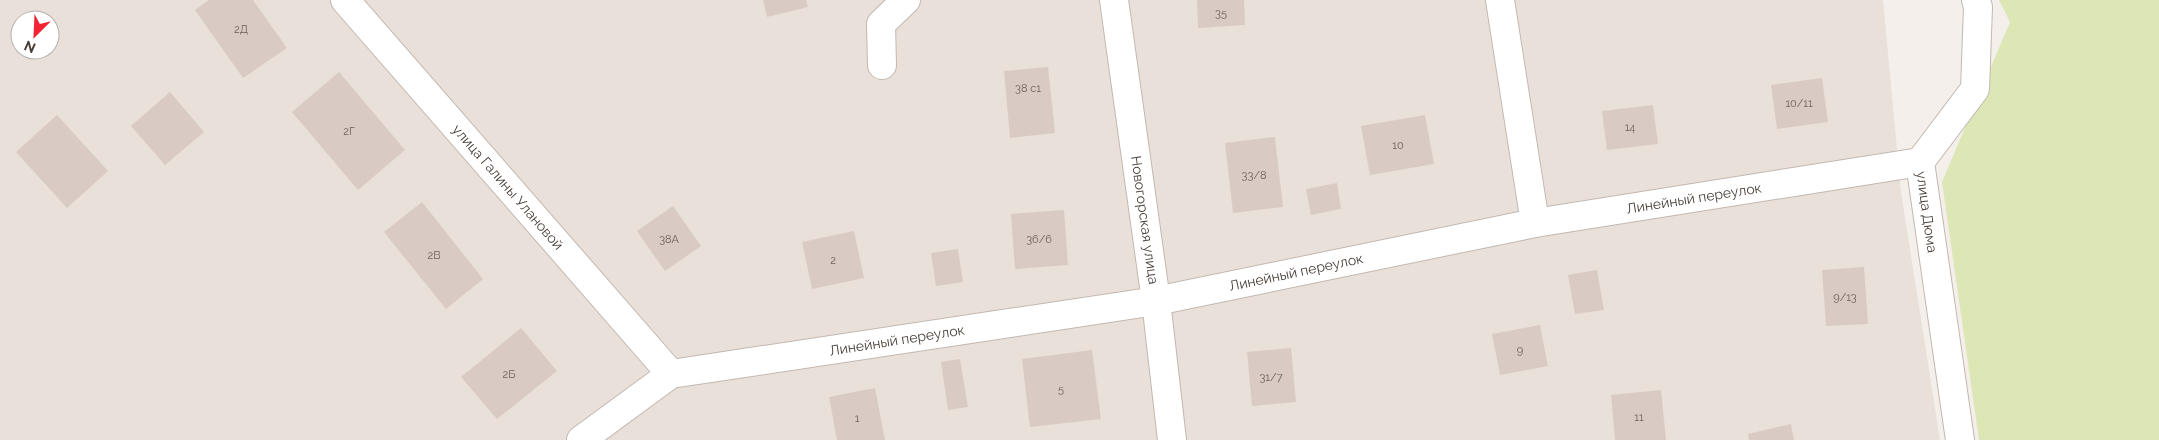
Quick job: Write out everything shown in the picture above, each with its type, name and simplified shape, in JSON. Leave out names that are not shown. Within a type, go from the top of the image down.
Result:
[{"type":"street","name":"улица Галины Улановой","points":[[345,0],[671,374]]},
{"type":"street","points":[[882,64],[881,24],[906,0]]},
{"type":"street","name":"Новогорская улица","points":[[1114,0],[1156,301],[1172,440]]},
{"type":"street","points":[[1500,0],[1536,222]]},
{"type":"street","name":"улица Дюма","points":[[1960,440],[1920,162],[1975,89],[1978,7],[1976,0]]},
{"type":"street","name":"Линейный переулок","points":[[671,374],[1156,301],[1536,222],[1920,162]]},
{"type":"street","points":[[581,440],[671,374]]},
{"type":"shaded area","points":[[0,0],[1883,0],[1901,192],[1940,440],[0,440]]},
{"type":"green space","points":[[1999,0],[2159,0],[2159,440],[1979,440],[1942,182],[2010,22]]},
{"type":"building","points":[[209,0],[253,0],[287,48],[243,78],[195,10]]},
{"type":"building","points":[[763,0],[806,0],[808,7],[767,17]]},
{"type":"building","points":[[1197,0],[1244,0],[1245,25],[1198,28]]},
{"type":"building","points":[[1048,67],[1055,133],[1010,138],[1004,71]]},
{"type":"building","points":[[339,72],[405,150],[358,190],[292,112]]},
{"type":"building","points":[[1822,78],[1828,122],[1777,129],[1771,85]]},
{"type":"building","points":[[170,92],[204,132],[165,165],[131,126]]},
{"type":"building","points":[[1653,105],[1658,144],[1607,150],[1602,111]]},
{"type":"building","points":[[57,115],[108,171],[67,208],[16,152]]},
{"type":"building","points":[[1425,115],[1434,164],[1370,175],[1361,126]]},
{"type":"building","points":[[1275,137],[1283,207],[1233,213],[1225,143]]},
{"type":"building","points":[[1337,183],[1341,209],[1311,215],[1306,189]]},
{"type":"building","points":[[422,202],[483,279],[446,309],[384,232]]},
{"type":"building","points":[[673,206],[701,246],[665,271],[637,231]]},
{"type":"building","points":[[1064,210],[1068,265],[1015,269],[1011,214]]},
{"type":"building","points":[[854,231],[864,278],[812,289],[802,242]]},
{"type":"building","points":[[958,249],[963,282],[936,286],[931,253]]},
{"type":"building","points":[[1864,267],[1868,324],[1826,326],[1822,270]]},
{"type":"building","points":[[1597,270],[1604,310],[1575,314],[1568,275]]},
{"type":"building","points":[[1540,325],[1548,366],[1500,375],[1492,334]]},
{"type":"building","points":[[521,328],[557,371],[497,419],[461,377]]},
{"type":"building","points":[[1291,348],[1296,402],[1252,406],[1247,352]]},
{"type":"building","points":[[1092,350],[1101,419],[1030,427],[1022,359]]},
{"type":"building","points":[[960,359],[968,407],[948,410],[941,362]]},
{"type":"building","points":[[875,388],[885,440],[837,440],[829,397]]},
{"type":"building","points":[[1661,390],[1666,440],[1615,440],[1611,395]]},
{"type":"building","points":[[1791,424],[1794,440],[1749,440],[1748,434]]}]
